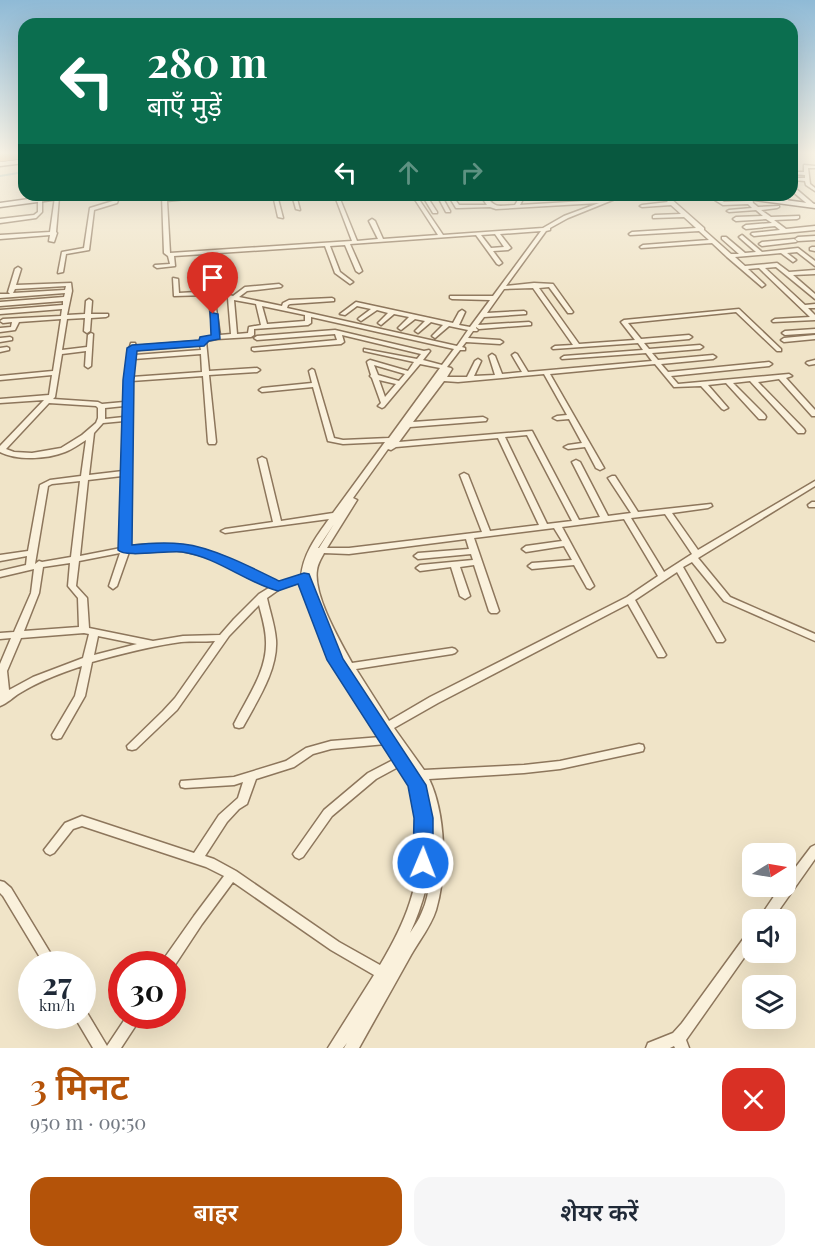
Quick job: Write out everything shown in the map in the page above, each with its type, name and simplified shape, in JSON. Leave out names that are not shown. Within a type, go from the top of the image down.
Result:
[{"type":"street","points":[[0,205],[25,202]]},
{"type":"street","points":[[0,221],[36,216],[40,212],[40,202]]},
{"type":"street","points":[[52,241],[57,202]]},
{"type":"street","points":[[60,272],[64,253],[87,249],[92,209],[115,202]]},
{"type":"street","points":[[165,202],[166,253],[171,256],[547,229]]},
{"type":"street","points":[[277,202],[281,217]]},
{"type":"street","points":[[296,202],[298,209]]},
{"type":"street","points":[[339,202],[356,242]]},
{"type":"street","points":[[419,202],[441,236]]},
{"type":"street","points":[[428,202],[435,212]]},
{"type":"street","points":[[443,202],[448,211]]},
{"type":"street","points":[[455,202],[458,207],[491,206],[496,208],[597,202]]},
{"type":"street","points":[[488,202],[491,206]]},
{"type":"street","points":[[516,207],[519,202]]},
{"type":"street","points":[[347,1046],[387,975],[429,912],[435,883],[434,814],[429,793],[335,660],[309,598],[309,556],[476,329],[506,286],[527,250],[547,229],[610,202]]},
{"type":"street","points":[[719,202],[723,204],[737,202]]},
{"type":"street","points":[[751,202],[785,231]]},
{"type":"street","points":[[795,202],[813,207]]},
{"type":"street","points":[[642,206],[672,204],[762,285]]},
{"type":"street","points":[[729,211],[777,207]]},
{"type":"street","points":[[655,217],[686,215]]},
{"type":"street","points":[[736,219],[797,217]]},
{"type":"street","points":[[372,221],[381,240]]},
{"type":"street","points":[[746,227],[809,224]]},
{"type":"street","points":[[754,234],[815,228]]},
{"type":"street","points":[[632,234],[702,229]]},
{"type":"street","points":[[491,250],[510,249],[496,232]]},
{"type":"street","points":[[0,237],[54,233]]},
{"type":"street","points":[[767,233],[779,242]]},
{"type":"street","points":[[478,234],[500,263]]},
{"type":"street","points":[[742,237],[760,253]]},
{"type":"street","points":[[724,238],[744,255]]},
{"type":"street","points":[[762,244],[815,238]]},
{"type":"street","points":[[643,247],[715,242]]},
{"type":"street","points":[[347,243],[359,271]]},
{"type":"street","points":[[327,244],[338,273],[350,282]]},
{"type":"street","points":[[729,256],[798,250],[815,266]]},
{"type":"street","points":[[782,251],[794,260]]},
{"type":"street","points":[[158,266],[172,265],[171,256]]},
{"type":"street","points":[[735,261],[775,257]]},
{"type":"street","points":[[743,268],[777,265],[789,272],[815,297]]},
{"type":"street","points":[[760,266],[815,318]]},
{"type":"street","points":[[789,272],[815,266]]},
{"type":"street","points":[[18,269],[1,321],[106,315]]},
{"type":"street","points":[[789,272],[815,272]]},
{"type":"street","points":[[807,273],[815,280]]},
{"type":"street","points":[[175,279],[176,295],[211,293],[331,320],[464,345],[500,342]]},
{"type":"street","points":[[0,296],[12,291],[69,284],[56,373],[49,399],[1,448],[7,454],[29,455],[64,450],[90,433],[101,421],[127,419]]},
{"type":"street","points":[[534,285],[577,346]]},
{"type":"street","points":[[506,286],[552,285],[570,312]]},
{"type":"street","points":[[232,298],[245,289],[279,286]]},
{"type":"street","points":[[211,293],[216,337]]},
{"type":"street","points":[[0,304],[68,295]]},
{"type":"street","points":[[452,297],[495,299]]},
{"type":"street","points":[[232,298],[234,336]]},
{"type":"street","points":[[288,324],[285,304],[332,300]]},
{"type":"street","points":[[88,366],[89,302]]},
{"type":"street","points":[[259,304],[264,326]]},
{"type":"street","points":[[344,314],[356,304],[476,329],[529,324]]},
{"type":"street","points":[[803,308],[815,306]]},
{"type":"street","points":[[3,312],[66,307]]},
{"type":"street","points":[[362,319],[375,309]]},
{"type":"street","points":[[779,350],[737,310],[624,321],[676,386],[789,376]]},
{"type":"street","points":[[381,323],[393,312]]},
{"type":"street","points":[[409,373],[370,362],[383,405],[400,383],[409,373],[425,353],[434,340],[452,325],[462,312]]},
{"type":"street","points":[[484,315],[524,313]]},
{"type":"street","points":[[212,442],[204,339],[251,335],[250,328],[308,323],[308,315]]},
{"type":"street","points":[[401,328],[413,317]]},
{"type":"street","points":[[785,334],[777,321],[815,318]]},
{"type":"street","points":[[254,350],[341,342],[331,320]]},
{"type":"street","points":[[418,331],[430,320]]},
{"type":"street","points":[[0,330],[13,329],[16,321]]},
{"type":"street","points":[[785,334],[815,331]]},
{"type":"street","points":[[257,338],[336,332],[425,353]]},
{"type":"street","points":[[785,334],[815,337]]},
{"type":"street","points":[[555,348],[689,337]]},
{"type":"street","points":[[0,340],[10,339]]},
{"type":"street","points":[[132,350],[204,343]]},
{"type":"street","points":[[439,379],[444,367],[464,345]]},
{"type":"street","points":[[564,358],[700,347]]},
{"type":"street","points":[[59,352],[90,349]]},
{"type":"street","points":[[132,350],[205,352]]},
{"type":"street","points":[[113,586],[125,550],[128,380],[132,350]]},
{"type":"street","points":[[366,350],[444,367]]},
{"type":"street","points":[[515,355],[526,374]]},
{"type":"street","points":[[492,356],[499,376]]},
{"type":"street","points":[[439,379],[470,379],[713,357]]},
{"type":"street","points":[[470,379],[478,361]]},
{"type":"street","points":[[666,374],[770,364]]},
{"type":"street","points":[[128,380],[257,370]]},
{"type":"street","points":[[312,371],[331,439],[343,442],[390,443],[529,433],[577,523]]},
{"type":"street","points":[[546,372],[600,468]]},
{"type":"street","points":[[0,378],[56,373]]},
{"type":"street","points":[[373,376],[400,383]]},
{"type":"street","points":[[781,377],[815,414]]},
{"type":"street","points":[[754,380],[801,430]]},
{"type":"street","points":[[728,381],[762,417]]},
{"type":"street","points":[[702,383],[724,408]]},
{"type":"street","points":[[262,390],[315,386]]},
{"type":"street","points":[[0,401],[49,399],[100,406],[128,404]]},
{"type":"street","points":[[100,406],[101,421]]},
{"type":"street","points":[[557,418],[572,417]]},
{"type":"street","points":[[408,423],[483,419]]},
{"type":"street","points":[[57,735],[80,696],[88,661],[89,631],[82,598],[72,586],[90,433]]},
{"type":"street","points":[[501,436],[544,527]]},
{"type":"street","points":[[568,447],[587,445]]},
{"type":"street","points":[[262,459],[278,523]]},
{"type":"street","points":[[576,462],[605,519]]},
{"type":"street","points":[[2,700],[2,670],[35,593],[32,554],[44,485],[50,482],[126,473]]},
{"type":"street","points":[[464,475],[488,534]]},
{"type":"street","points":[[612,478],[636,515]]},
{"type":"street","points":[[184,784],[234,781],[290,764],[310,752],[331,745],[385,733],[434,700],[630,599],[678,566],[815,483]]},
{"type":"street","points":[[320,550],[349,551],[708,506]]},
{"type":"street","points":[[667,512],[721,593],[733,603],[815,638]]},
{"type":"street","points":[[225,531],[340,515]]},
{"type":"street","points":[[340,515],[308,577],[348,667],[385,733],[402,760],[416,775],[424,818],[416,905],[387,975],[347,1046]]},
{"type":"street","points":[[626,516],[663,577]]},
{"type":"street","points":[[557,525],[590,586]]},
{"type":"street","points":[[469,536],[494,611]]},
{"type":"street","points":[[526,549],[566,543]]},
{"type":"street","points":[[0,574],[34,565],[125,550],[158,547],[186,548],[228,562],[278,586]]},
{"type":"street","points":[[418,556],[474,551]]},
{"type":"street","points":[[0,558],[32,554]]},
{"type":"street","points":[[420,568],[478,562]]},
{"type":"street","points":[[532,567],[577,562]]},
{"type":"street","points":[[455,564],[465,596]]},
{"type":"street","points":[[678,566],[720,640]]},
{"type":"street","points":[[132,746],[184,693],[220,638],[262,596],[278,586],[308,577]]},
{"type":"street","points":[[239,724],[265,671],[270,652],[271,641],[262,596]]},
{"type":"street","points":[[630,599],[661,655]]},
{"type":"street","points":[[0,636],[89,631],[153,644]]},
{"type":"street","points":[[2,700],[36,680],[88,661],[153,644],[183,639],[220,638]]},
{"type":"street","points":[[348,667],[452,651]]},
{"type":"street","points":[[416,775],[533,768],[639,748]]},
{"type":"street","points":[[299,854],[328,813],[372,776],[402,760]]},
{"type":"street","points":[[198,857],[217,824],[231,807],[243,801],[251,776]]},
{"type":"street","points":[[50,850],[69,826],[82,821],[198,857],[232,875],[335,946],[387,975]]},
{"type":"street","points":[[772,909],[815,850]]},
{"type":"street","points":[[177,951],[232,875]]},
{"type":"street","points":[[420,881],[435,883]]},
{"type":"street","points":[[0,886],[7,892],[43,951]]},
{"type":"street","points":[[653,1048],[680,1043],[742,951]]},
{"type":"street","points":[[89,1029],[101,1048]]},
{"type":"street","points":[[113,1048],[126,1029]]},
{"type":"route","points":[[213,314],[216,337],[204,339],[204,343],[132,348],[128,380],[125,550],[158,547],[186,548],[238,566],[278,586],[304,578],[309,598],[335,660],[417,785],[424,818],[423,863]]}]
